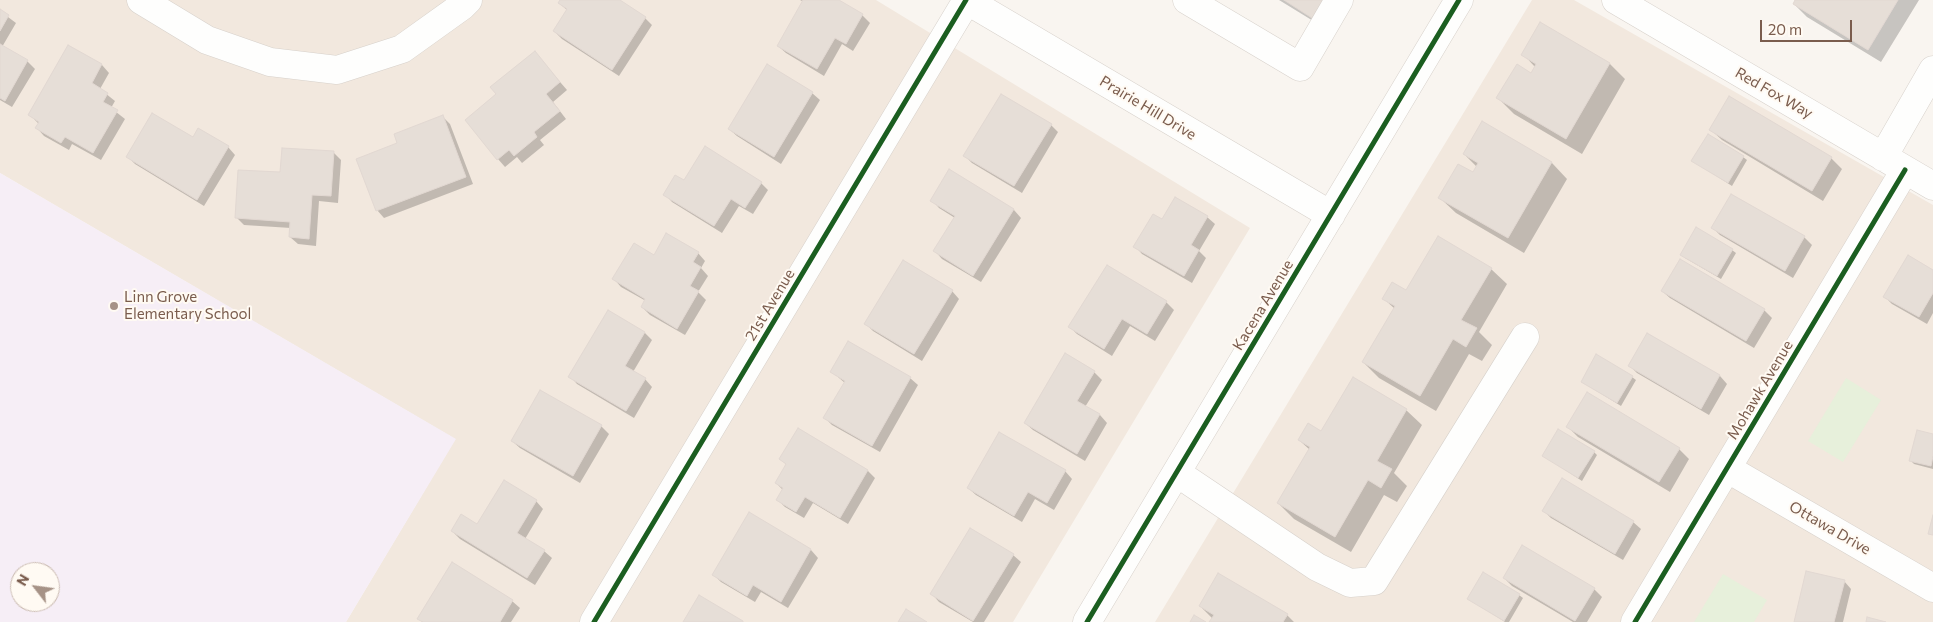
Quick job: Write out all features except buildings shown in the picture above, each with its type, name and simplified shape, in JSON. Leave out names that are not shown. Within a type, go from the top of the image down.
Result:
[{"type":"street","points":[[141,0],[207,40],[270,62],[337,70],[402,49],[468,0]]},
{"type":"street","name":"Prairie Hill Drive","points":[[966,0],[1331,216]]},
{"type":"street","name":"21st Avenue","points":[[594,622],[966,0]]},
{"type":"street","points":[[1187,0],[1300,67],[1339,0]]},
{"type":"street","name":"Kacena Avenue","points":[[1088,622],[1459,0]]},
{"type":"street","name":"Red Fox Way","points":[[1616,0],[1933,186]]},
{"type":"street","name":"Mohawk Avenue","points":[[1636,622],[1728,469],[1894,164],[1933,70]]},
{"type":"street","points":[[1177,473],[1318,567],[1350,583],[1374,581],[1525,337]]},
{"type":"street","name":"Ottawa Drive","points":[[1728,469],[1933,588]]},
{"type":"shaded area","points":[[0,0],[876,0],[1250,228],[1013,622],[346,622],[455,439],[0,173]]},
{"type":"shaded area","points":[[1532,0],[1574,0],[1933,205],[1933,622],[1155,622]]},
{"type":"shaded area","name":"Linn Grove Elementary School","points":[[0,173],[456,439],[346,622],[0,622]]},
{"type":"green space","points":[[1846,378],[1881,400],[1843,462],[1808,441]]},
{"type":"green space","points":[[1723,574],[1767,600],[1754,622],[1694,622]]},
{"type":"cycle path","points":[[594,622],[966,0]]},
{"type":"cycle path","points":[[1087,622],[1459,0]]},
{"type":"cycle path","points":[[1635,622],[1905,170]]},
{"type":"place","name":"Linn Grove Elementary School","points":[[114,306]]}]
